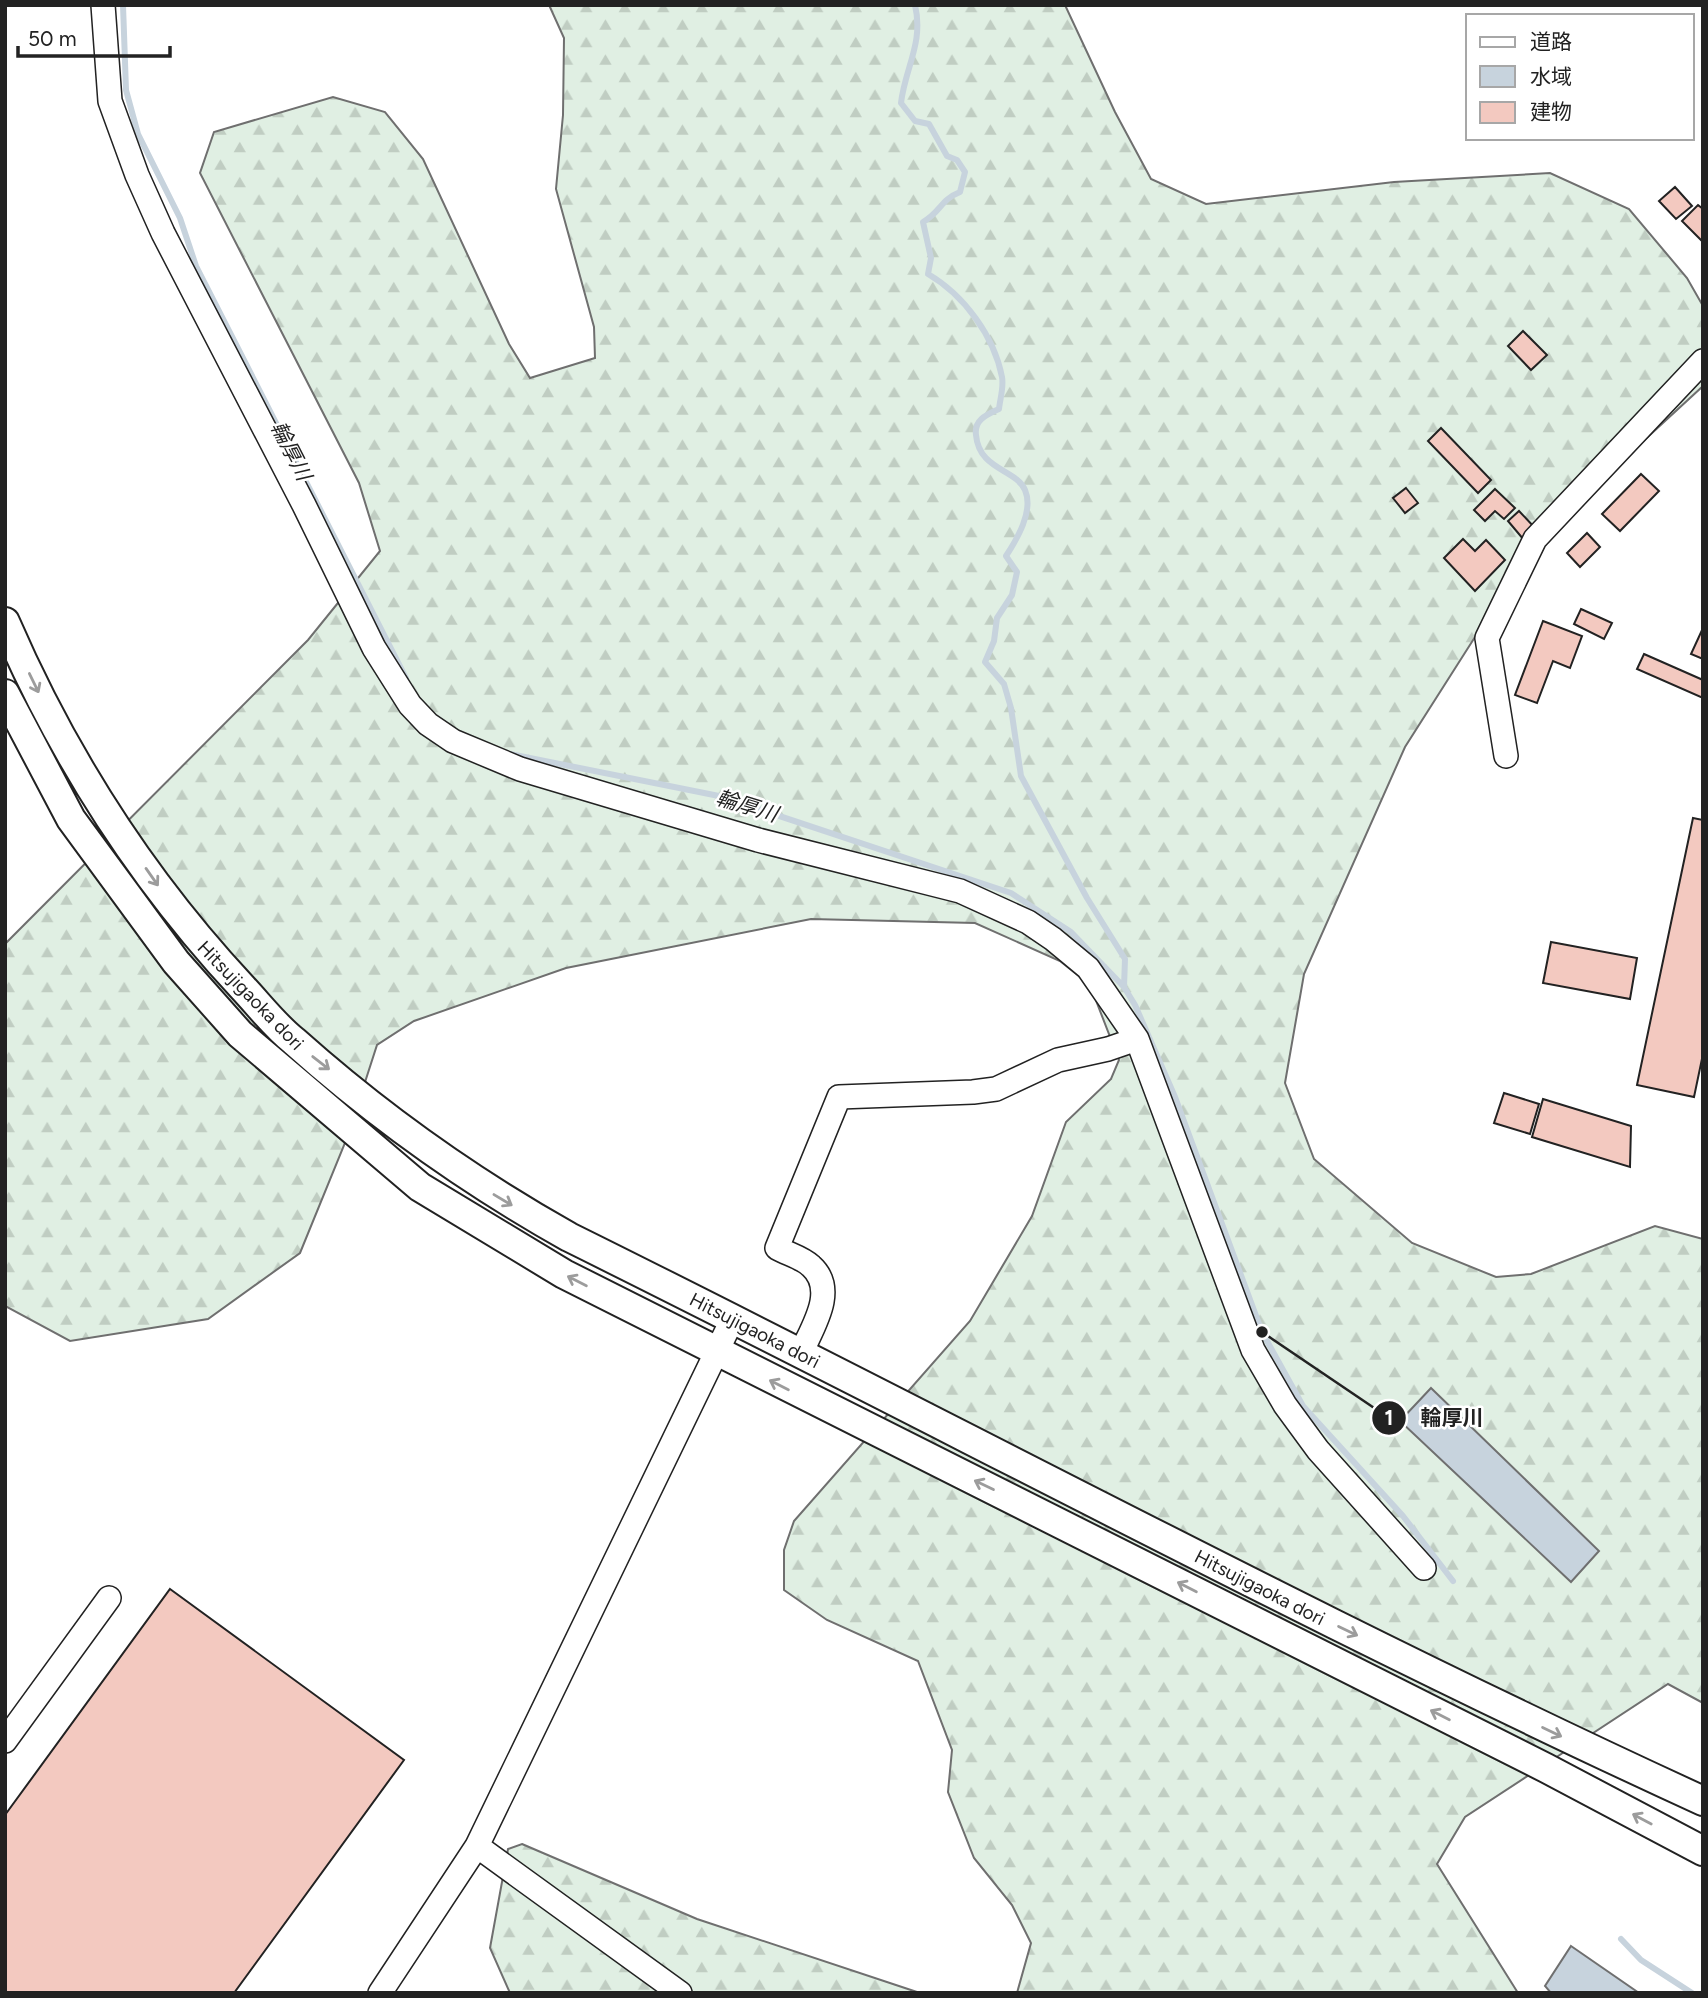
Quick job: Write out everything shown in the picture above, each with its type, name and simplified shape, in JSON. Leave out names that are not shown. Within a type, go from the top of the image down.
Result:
[{"type":"main road","name":"Hitsujigaoka dori","points":[[5,622],[53,723],[99,801],[191,932],[292,1040],[430,1150],[496,1196],[569,1237],[1265,1590],[1554,1733],[1703,1801]]},
{"type":"main road","name":"Hitsujigaoka dori","points":[[5,694],[71,818],[176,962],[240,1034],[420,1187],[564,1275],[1310,1649],[1703,1851]]},
{"type":"street","points":[[103,5],[110,102],[153,209],[374,648],[410,705],[428,724],[470,750],[520,769],[758,840],[960,891],[1028,922],[1088,968],[1137,1039],[1253,1350],[1285,1405],[1318,1450],[1424,1568]]},
{"type":"street","points":[[1506,756],[1487,638],[1535,539],[1703,361]]},
{"type":"street","points":[[801,1353],[823,1305],[823,1289],[811,1265],[777,1248],[839,1097],[996,1089],[1058,1060],[1108,1049],[1137,1039]]},
{"type":"street","points":[[380,1993],[477,1846],[733,1318]]},
{"type":"street","points":[[5,1741],[109,1598]]},
{"type":"street","points":[[477,1846],[680,1993]]},
{"type":"green space","points":[[549,5],[1065,5],[1115,112],[1151,179],[1206,204],[1394,182],[1550,173],[1629,209],[1687,278],[1703,306],[1703,386],[1575,504],[1503,593],[1405,747],[1304,974],[1285,1083],[1314,1159],[1412,1243],[1496,1277],[1531,1274],[1655,1226],[1703,1239],[1703,1703],[1668,1684],[1465,1817],[1437,1864],[1518,1993],[1017,1993],[1031,1943],[1012,1905],[974,1858],[948,1792],[952,1750],[918,1661],[827,1620],[784,1590],[784,1550],[794,1521],[970,1321],[1032,1216],[1066,1122],[1111,1079],[1119,1060],[1090,985],[1060,961],[975,923],[811,919],[566,968],[414,1021],[377,1045],[347,1138],[300,1253],[208,1319],[70,1341],[5,1306],[5,944],[308,640],[380,551],[359,483],[200,173],[214,132],[333,97],[385,112],[423,159],[509,344],[530,378],[595,358],[594,327],[556,189],[563,115],[564,38]]},
{"type":"green space","points":[[522,1844],[697,1919],[920,1993],[510,1993],[490,1948],[508,1849]]},
{"type":"water","points":[[1431,1388],[1599,1551],[1571,1582],[1400,1421]]},
{"type":"water","points":[[1571,1946],[1639,1993],[1551,1993],[1545,1986]]},
{"type":"building","points":[[1675,187],[1692,206],[1676,219],[1659,201]]},
{"type":"building","points":[[1698,205],[1703,209],[1703,242],[1682,221]]},
{"type":"building","points":[[1523,331],[1547,355],[1531,370],[1508,346]]},
{"type":"building","points":[[1441,428],[1491,480],[1478,493],[1428,441]]},
{"type":"building","points":[[1641,474],[1659,491],[1620,531],[1602,514]]},
{"type":"building","points":[[1406,488],[1418,503],[1405,513],[1393,498]]},
{"type":"building","points":[[1495,489],[1515,508],[1504,519],[1495,511],[1485,521],[1474,510]]},
{"type":"building","points":[[1519,511],[1536,529],[1524,540],[1508,521]]},
{"type":"building","points":[[1587,533],[1600,547],[1580,567],[1567,553]]},
{"type":"building","points":[[1463,539],[1475,551],[1486,540],[1505,560],[1475,591],[1444,558]]},
{"type":"building","points":[[1581,609],[1612,623],[1604,639],[1574,624]]},
{"type":"building","points":[[1543,621],[1582,636],[1570,668],[1553,661],[1537,703],[1515,695]]},
{"type":"building","points":[[1703,628],[1703,659],[1691,654]]},
{"type":"building","points":[[1644,654],[1703,680],[1703,698],[1637,669]]},
{"type":"building","points":[[1693,818],[1703,820],[1703,1054],[1694,1097],[1637,1085]]},
{"type":"building","points":[[1551,942],[1637,958],[1630,999],[1543,983]]},
{"type":"building","points":[[1504,1093],[1539,1104],[1530,1134],[1494,1123]]},
{"type":"building","points":[[1543,1099],[1631,1126],[1630,1167],[1532,1137]]},
{"type":"building","points":[[170,1589],[404,1760],[234,1993],[5,1993],[5,1815]]},
{"type":"waterway","name":"輪厚川","points":[[123,5],[126,90],[138,134],[180,218],[196,266],[406,678]]},
{"type":"waterway","points":[[915,5],[916,43],[901,103],[915,121],[929,124],[947,156],[957,160],[965,172],[960,192],[948,199],[923,222],[931,258],[928,274],[954,293],[965,305],[976,318],[992,347],[1002,377],[999,409],[979,422],[976,435],[984,455],[1014,477],[1025,490],[1027,498],[1026,516],[1006,556],[1017,572],[1012,595],[997,618],[994,641],[985,662],[1004,684],[1011,708],[1021,776],[1087,898],[1125,959],[1124,987]]},
{"type":"waterway","name":"輪厚川","points":[[510,754],[719,796],[1011,893],[1071,932],[1124,987],[1135,1005],[1175,1097],[1262,1332],[1303,1406],[1403,1516],[1453,1581]]},
{"type":"waterway","points":[[1621,1939],[1641,1960],[1692,1993]]},
{"type":"place","name":"輪厚川","points":[[1262,1332]]}]
